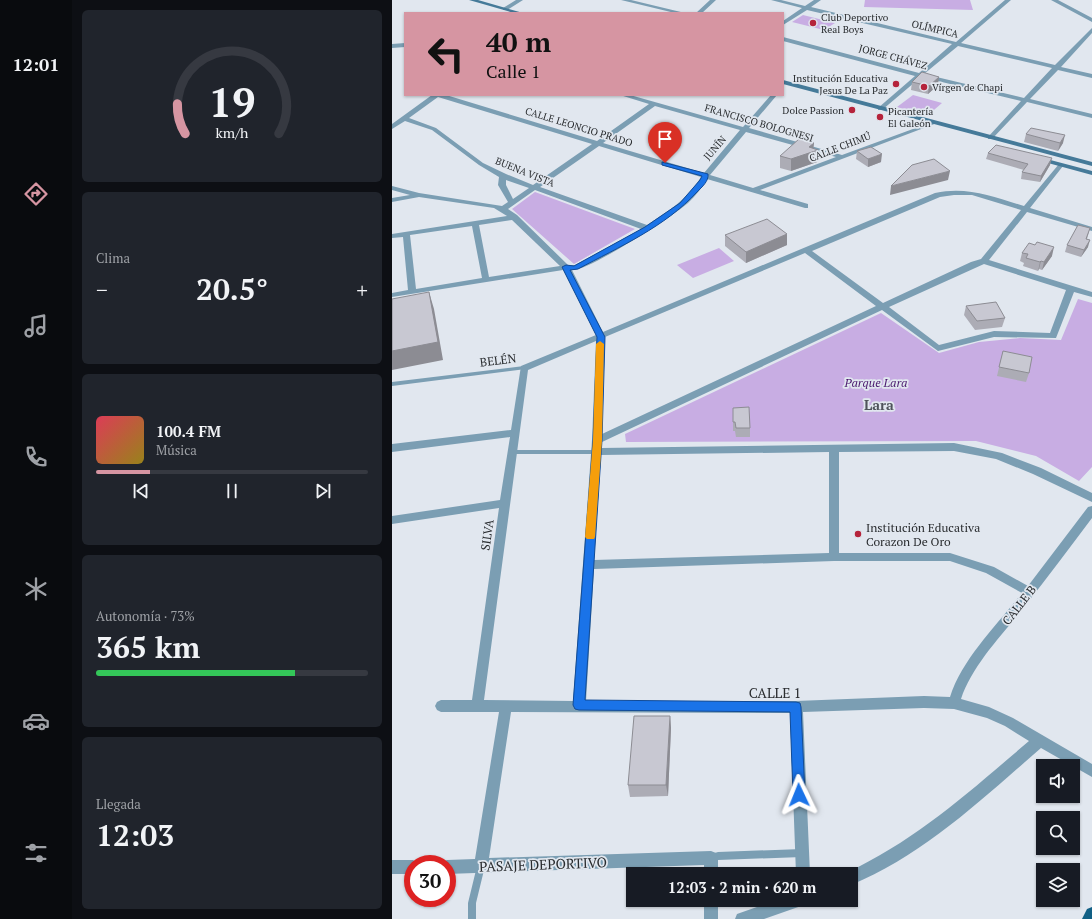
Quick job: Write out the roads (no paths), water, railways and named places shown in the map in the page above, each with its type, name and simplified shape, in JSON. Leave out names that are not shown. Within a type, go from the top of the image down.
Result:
[{"type":"main road","points":[[472,0],[516,12]]},
{"type":"main road","points":[[784,83],[960,130],[990,142],[1090,162]]},
{"type":"main road","points":[[1032,157],[1092,173]]},
{"type":"main road","points":[[1089,919],[1092,914]]},
{"type":"street","points":[[504,9],[520,0]]},
{"type":"street","points":[[624,0],[652,3],[679,12]]},
{"type":"street","points":[[700,12],[713,0]]},
{"type":"street","name":"OLÍMPICA","points":[[774,0],[1092,76]]},
{"type":"street","points":[[784,22],[818,0]]},
{"type":"street","points":[[880,109],[1008,0]]},
{"type":"street","points":[[1054,0],[1092,20]]},
{"type":"street","points":[[1084,16],[1092,14]]},
{"type":"street","points":[[990,142],[1026,100],[1092,30]]},
{"type":"street","name":"JORGE CHÁVEZ","points":[[784,39],[920,75],[1092,116]]},
{"type":"street","points":[[392,46],[404,45]]},
{"type":"street","points":[[392,127],[435,96]]},
{"type":"street","name":"CALLE LEONCIO PRADO","points":[[442,96],[805,206]]},
{"type":"street","name":"FRANCISCO BOLOGNESI","points":[[626,96],[843,157]]},
{"type":"street","name":"JUNÍN","points":[[392,295],[566,267],[576,268],[647,228],[682,204],[704,181],[705,176],[773,96]]},
{"type":"street","points":[[503,209],[654,104]]},
{"type":"street","name":"BUENA VISTA","points":[[404,118],[434,129],[481,164],[503,176],[647,228]]},
{"type":"street","name":"CALLE CHIMÚ","points":[[754,190],[934,123]]},
{"type":"street","points":[[984,262],[1061,165]]},
{"type":"street","points":[[503,176],[502,186],[512,203]]},
{"type":"street","points":[[392,188],[419,195],[495,206],[503,209],[514,217],[566,267],[601,337],[597,440],[579,705]]},
{"type":"street","name":"BELÉN","points":[[524,368],[938,195],[972,193],[1092,229]]},
{"type":"street","points":[[392,200],[419,195]]},
{"type":"street","points":[[392,236],[514,217]]},
{"type":"street","points":[[475,223],[486,280]]},
{"type":"street","points":[[406,233],[412,292]]},
{"type":"street","points":[[806,250],[938,348],[994,334],[1053,336],[1071,288]]},
{"type":"street","points":[[597,440],[881,306],[974,264],[984,262],[1092,295]]},
{"type":"street","name":"SILVA","points":[[477,706],[524,368]]},
{"type":"street","points":[[392,448],[515,433]]},
{"type":"street","points":[[596,452],[954,447],[998,456],[1037,471],[1092,498]]},
{"type":"street","points":[[834,448],[834,558]]},
{"type":"street","points":[[392,520],[504,504]]},
{"type":"street","name":"CALLE B","points":[[954,704],[958,687],[970,667],[1030,592],[1092,510]]},
{"type":"street","points":[[588,565],[834,558],[950,557],[990,570],[1030,592]]},
{"type":"street","name":"CALLE 1","points":[[441,706],[579,705],[796,707],[924,702],[954,704],[989,713],[1040,740],[1092,771]]},
{"type":"street","points":[[481,866],[506,705]]},
{"type":"street","points":[[796,707],[803,867]]},
{"type":"street","points":[[858,875],[902,852],[934,829],[1040,740]]},
{"type":"street","points":[[711,858],[711,867]]},
{"type":"street","name":"PASAJE DEPORTIVO","points":[[456,866],[711,858]]},
{"type":"street","points":[[392,867],[404,867]]},
{"type":"street","points":[[711,907],[711,919]]},
{"type":"street","points":[[742,919],[778,907]]},
{"type":"lane","name":"BELÉN","points":[[392,384],[524,368]]},
{"type":"lane","points":[[512,452],[596,452]]},
{"type":"lane","points":[[711,858],[718,856],[802,853]]},
{"type":"lane","points":[[472,919],[472,903],[481,866]]},
{"type":"place","name":"Club Deportivo Real Boys","points":[[813,23]]},
{"type":"place","name":"Institución Educativa Jesus De La Paz","points":[[896,84]]},
{"type":"place","name":"Vírgen de Chapi","points":[[924,87]]},
{"type":"place","name":"Dolce Passion","points":[[852,110]]},
{"type":"place","name":"Picantería El Galeón","points":[[880,117]]},
{"type":"place","name":"Institución Educativa Corazon De Oro","points":[[858,534]]},
{"type":"district","name":"Lara","points":[[879,404]]},
{"type":"park label","name":"Parque Lara","points":[[876,382]]}]
